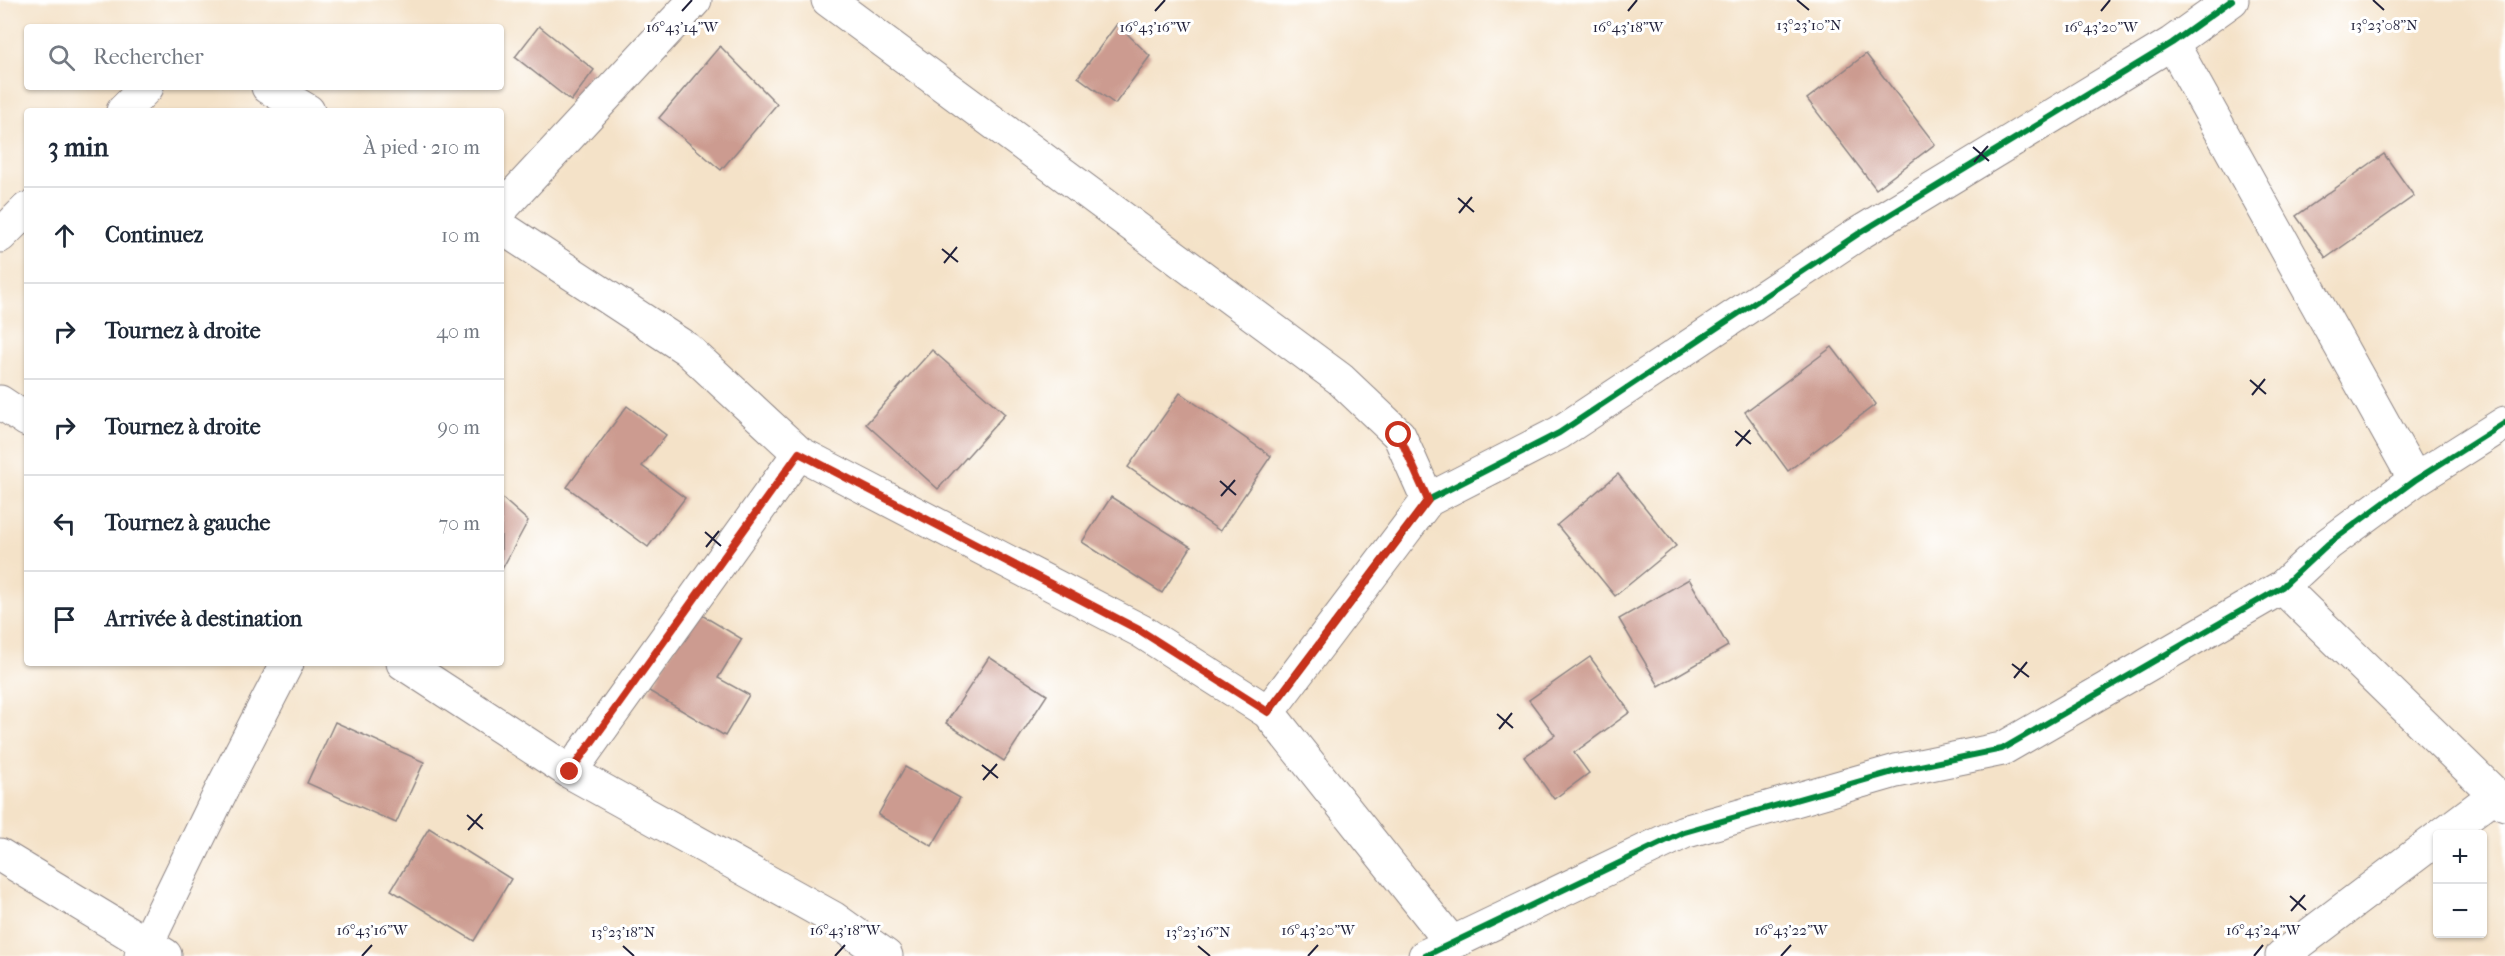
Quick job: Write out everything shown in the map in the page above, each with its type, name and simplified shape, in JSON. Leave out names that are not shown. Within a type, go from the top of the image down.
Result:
[{"type":"street","points":[[504,206],[695,0]]},
{"type":"street","points":[[828,0],[1340,379],[1399,435],[1428,500]]},
{"type":"street","points":[[1268,712],[1428,500],[1559,433],[1858,234],[2172,43],[2232,0]]},
{"type":"street","points":[[2172,43],[2415,480]]},
{"type":"street","points":[[126,108],[144,90]]},
{"type":"street","points":[[273,90],[303,108]]},
{"type":"street","points":[[0,236],[24,212]]},
{"type":"street","points":[[504,229],[687,349],[799,453],[1141,631],[1268,712],[1438,949],[1684,831],[1896,771],[2002,749],[2282,587],[2328,544],[2415,480],[2505,423]]},
{"type":"street","points":[[0,402],[24,418]]},
{"type":"street","points":[[570,772],[799,453]]},
{"type":"street","points":[[2282,587],[2500,800],[2450,830]]},
{"type":"street","points":[[0,855],[152,952],[226,781],[285,666]]},
{"type":"street","points":[[408,666],[570,772],[833,918],[886,956]]},
{"type":"street","points":[[2282,956],[2433,842]]},
{"type":"building","points":[[1117,24],[1150,56],[1115,104],[1078,77]]},
{"type":"building","points":[[539,26],[594,70],[571,101],[515,57]]},
{"type":"building","points":[[720,46],[777,104],[721,170],[659,118]]},
{"type":"building","points":[[1866,54],[1935,144],[1876,189],[1807,99]]},
{"type":"building","points":[[2384,154],[2414,196],[2326,258],[2296,216]]},
{"type":"building","points":[[1832,347],[1876,404],[1788,471],[1745,412]]},
{"type":"building","points":[[932,350],[1005,414],[938,489],[866,424]]},
{"type":"building","points":[[1180,393],[1271,456],[1220,531],[1128,467]]},
{"type":"building","points":[[627,406],[666,435],[642,466],[685,498],[648,547],[567,487]]},
{"type":"building","points":[[1618,474],[1676,546],[1615,596],[1557,525]]},
{"type":"building","points":[[1111,497],[1191,547],[1162,593],[1082,542]]},
{"type":"building","points":[[504,500],[528,521],[504,565]]},
{"type":"building","points":[[1689,579],[1728,646],[1659,686],[1619,619]]},
{"type":"building","points":[[695,611],[742,639],[718,678],[749,695],[725,736],[649,691]]},
{"type":"building","points":[[989,657],[1047,695],[1004,761],[946,723]]},
{"type":"building","points":[[1590,657],[1630,712],[1574,753],[1589,773],[1554,799],[1524,757],[1555,735],[1529,700]]},
{"type":"building","points":[[335,722],[424,762],[396,823],[307,783]]},
{"type":"building","points":[[905,767],[960,798],[932,846],[878,815]]},
{"type":"building","points":[[429,828],[511,879],[474,941],[391,890]]},
{"type":"cycle path","points":[[1268,712],[1428,500],[1559,433],[1858,234],[2172,43],[2232,0]]},
{"type":"cycle path","points":[[1425,956],[1684,832],[1896,771],[2002,749],[2282,587],[2328,544],[2415,480],[2505,423]]},
{"type":"route","points":[[570,772],[799,453],[1141,631],[1268,712],[1428,500],[1399,435]]}]
